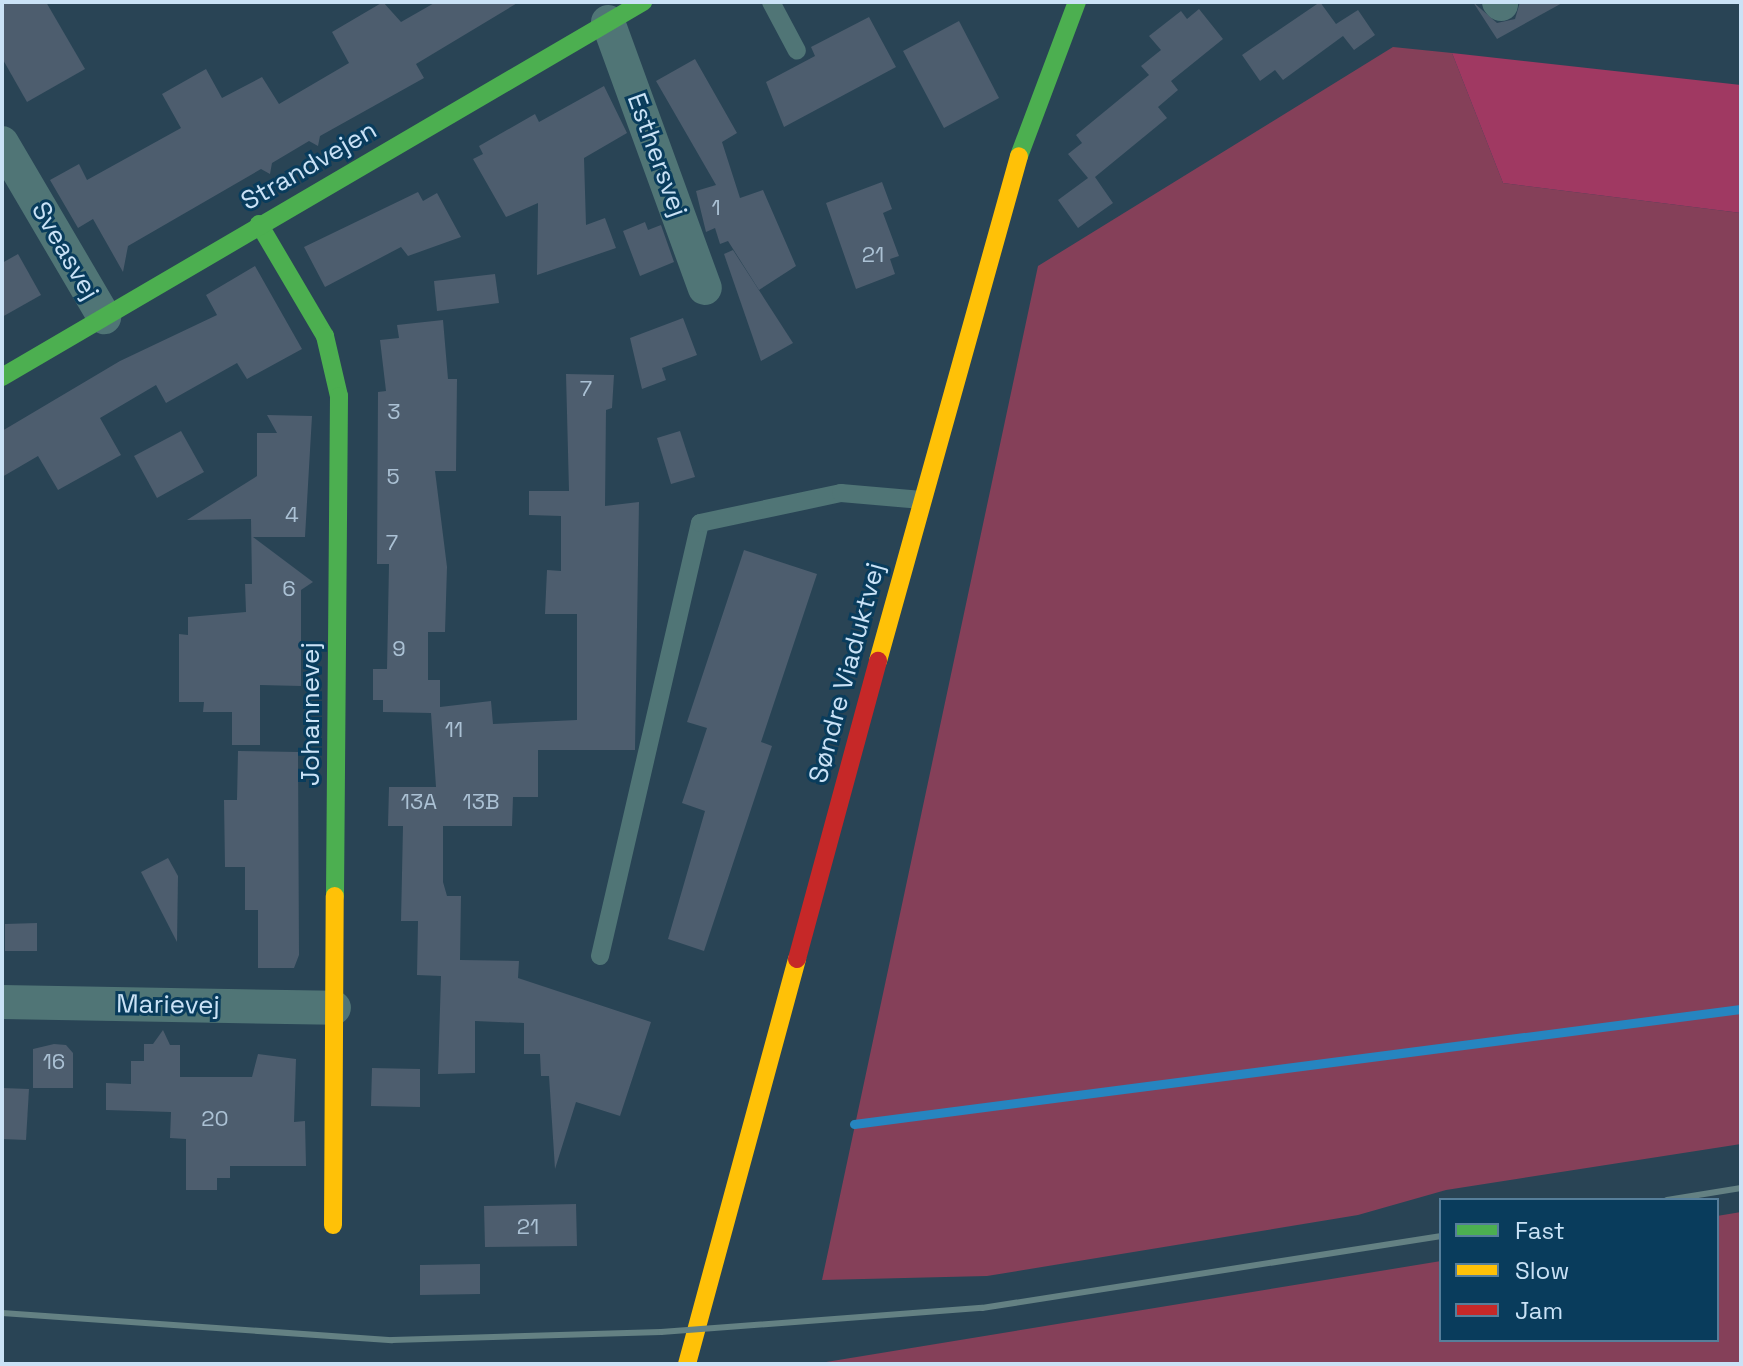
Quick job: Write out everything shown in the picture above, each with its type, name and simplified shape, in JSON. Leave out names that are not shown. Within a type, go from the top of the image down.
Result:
[{"type":"street","name":"Strandvejen","points":[[2,377],[643,2]]},
{"type":"street","name":"Søndre Viaduktvej","points":[[687,1364],[1004,197],[1077,2]]},
{"type":"street","name":"Esthersvej","points":[[608,22],[705,288]]},
{"type":"street","name":"Sveasvej","points":[[2,143],[104,317]]},
{"type":"street","name":"Johannevej","points":[[259,224],[336,362],[333,1225]]},
{"type":"street","name":"Marievej","points":[[2,1002],[334,1008]]},
{"type":"lane","points":[[771,2],[797,51]]},
{"type":"lane","points":[[600,956],[700,523],[841,493],[922,500]]},
{"type":"shaded area","points":[[1393,47],[1452,53],[1503,183],[1741,213],[1741,1144],[1446,1190],[1358,1215],[987,1276],[822,1280],[1038,266]]},
{"type":"shaded area","points":[[1452,53],[1741,85],[1741,213],[1503,183]]},
{"type":"shaded area","points":[[1741,1212],[1741,1364],[814,1364],[1439,1261],[1439,1342],[1719,1342],[1719,1216]]},
{"type":"building","points":[[2,2],[46,2],[85,69],[27,102],[2,58]]},
{"type":"building","points":[[383,2],[401,22],[436,2],[519,2],[416,64],[424,78],[320,136],[318,146],[309,141],[272,163],[270,174],[261,169],[128,246],[123,272],[93,219],[78,228],[50,180],[79,164],[87,180],[181,128],[162,94],[206,69],[222,98],[262,77],[279,104],[349,63],[332,32]]},
{"type":"building","points":[[1320,2],[1336,24],[1358,10],[1375,35],[1354,50],[1343,36],[1283,80],[1275,70],[1260,81],[1242,55]]},
{"type":"building","points":[[1473,2],[1497,23],[1515,19],[1520,2],[1564,2],[1497,39]]},
{"type":"building","points":[[1199,9],[1223,39],[1171,81],[1178,90],[1158,107],[1167,118],[1095,177],[1113,203],[1078,228],[1058,200],[1088,178],[1068,154],[1082,143],[1076,135],[1149,75],[1141,66],[1161,50],[1149,36],[1181,11],[1187,19]]},
{"type":"building","points":[[869,17],[896,67],[784,127],[766,82],[815,56],[811,47]]},
{"type":"building","points":[[959,21],[999,98],[944,128],[903,51]]},
{"type":"building","points":[[695,59],[737,133],[722,142],[740,198],[763,190],[796,266],[759,290],[728,241],[720,244],[715,228],[706,232],[696,191],[716,185],[656,81]]},
{"type":"building","points":[[604,86],[627,133],[584,158],[586,225],[605,218],[616,248],[537,275],[538,203],[506,217],[473,159],[483,154],[479,146],[535,114],[539,122]]},
{"type":"building","points":[[882,182],[892,209],[883,213],[899,256],[890,259],[895,274],[856,289],[826,203]]},
{"type":"building","points":[[418,192],[423,201],[437,193],[461,237],[408,256],[401,247],[325,287],[304,247]]},
{"type":"building","points":[[645,222],[648,230],[661,225],[674,262],[640,276],[623,231]]},
{"type":"building","points":[[733,250],[793,343],[761,361],[724,254]]},
{"type":"building","points":[[18,254],[41,295],[2,317],[2,263]]},
{"type":"building","points":[[255,266],[302,349],[247,379],[237,363],[166,403],[156,385],[100,418],[121,455],[58,490],[38,456],[2,477],[2,431],[120,361],[217,315],[206,295]]},
{"type":"building","points":[[495,274],[499,303],[437,311],[434,281]]},
{"type":"building","points":[[683,318],[697,355],[662,368],[666,380],[642,389],[630,338]]},
{"type":"building","points":[[443,320],[448,379],[457,379],[456,471],[435,471],[447,567],[445,632],[428,632],[428,680],[440,680],[440,707],[491,701],[493,724],[577,720],[577,614],[545,614],[547,570],[561,571],[561,516],[529,515],[529,491],[569,491],[566,374],[614,375],[612,408],[606,410],[605,506],[639,502],[635,750],[538,750],[538,797],[513,797],[512,826],[443,826],[443,882],[447,896],[461,896],[460,960],[519,961],[518,978],[651,1022],[620,1116],[576,1102],[555,1169],[549,1076],[541,1076],[540,1054],[524,1054],[524,1023],[475,1021],[475,1073],[438,1074],[441,976],[417,975],[418,921],[401,921],[403,826],[388,826],[389,787],[436,787],[431,713],[383,712],[383,700],[373,700],[373,669],[387,669],[389,564],[377,564],[378,392],[386,391],[380,340],[399,338],[397,325]]},
{"type":"building","points":[[267,415],[312,416],[305,537],[253,537],[313,582],[301,590],[301,686],[260,685],[260,745],[232,745],[232,712],[203,712],[204,702],[179,702],[179,634],[188,635],[188,617],[246,612],[245,584],[252,584],[251,519],[187,520],[257,476],[257,433],[277,433]]},
{"type":"building","points":[[181,431],[204,472],[157,498],[134,456]]},
{"type":"building","points":[[680,431],[695,477],[671,484],[657,438]]},
{"type":"building","points":[[744,550],[817,574],[761,742],[772,746],[704,951],[668,939],[705,811],[682,803],[707,728],[687,722]]},
{"type":"building","points":[[238,751],[298,752],[299,955],[294,968],[258,968],[258,910],[245,910],[245,867],[225,867],[224,800],[237,800]]},
{"type":"building","points":[[168,858],[178,876],[177,942],[141,872]]},
{"type":"building","points":[[37,923],[37,951],[5,951],[5,924]]},
{"type":"building","points":[[163,1030],[170,1045],[180,1045],[180,1077],[252,1077],[258,1054],[296,1059],[294,1122],[305,1121],[306,1166],[230,1166],[230,1178],[217,1178],[217,1190],[186,1190],[186,1139],[170,1138],[171,1112],[106,1110],[106,1083],[131,1084],[131,1061],[144,1061],[144,1044],[153,1044]]},
{"type":"building","points":[[54,1044],[66,1045],[73,1053],[73,1088],[33,1088],[33,1049]]},
{"type":"building","points":[[372,1068],[420,1069],[420,1107],[371,1106]]},
{"type":"building","points":[[2,1088],[29,1089],[26,1140],[2,1139]]},
{"type":"building","points":[[576,1204],[577,1246],[485,1247],[484,1206]]},
{"type":"building","points":[[480,1264],[480,1294],[420,1295],[420,1265]]},
{"type":"waterway","points":[[854,1124],[1741,1009]]},
{"type":"railway","points":[[1679,1198],[1741,1188]]},
{"type":"railway","points":[[2,1313],[392,1340],[661,1332],[982,1308],[1439,1236]]},
{"type":"traffic: fast","points":[[2,377],[643,2]]},
{"type":"traffic: fast","points":[[1019,156],[1077,2]]},
{"type":"traffic: fast","points":[[259,224],[325,336],[339,396],[335,896]]},
{"type":"traffic: slow","points":[[878,661],[1019,156]]},
{"type":"traffic: slow","points":[[333,1225],[335,896]]},
{"type":"traffic: slow","points":[[687,1364],[797,959]]},
{"type":"traffic: jam","points":[[797,959],[878,661]]}]
